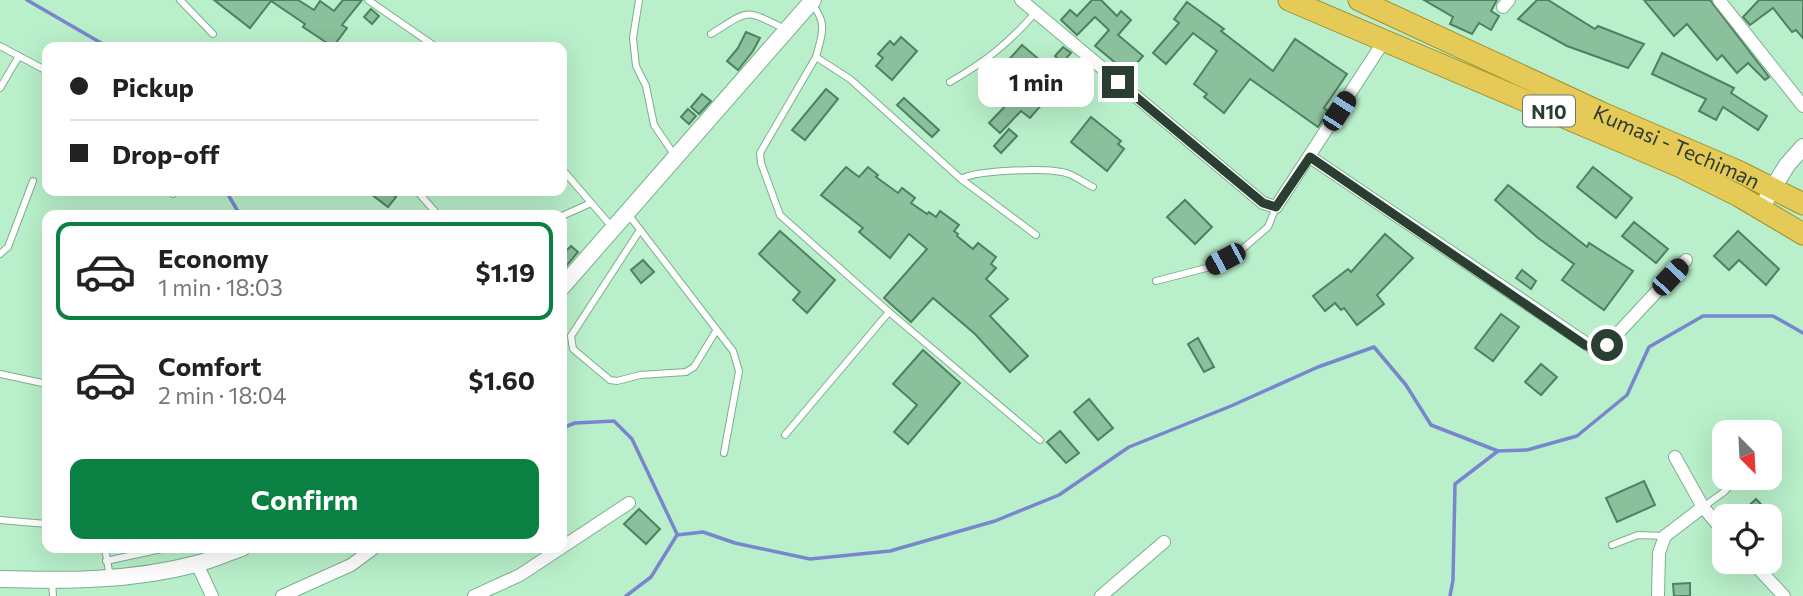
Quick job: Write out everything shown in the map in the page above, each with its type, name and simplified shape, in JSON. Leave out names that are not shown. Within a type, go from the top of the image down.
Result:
[{"type":"highway","name":"N10","points":[[1289,0],[1384,41],[1666,150],[1803,234]]},
{"type":"highway","name":"Kumasi - Techiman","points":[[1367,1],[1590,108],[1666,150],[1740,172],[1803,204]]},
{"type":"street","points":[[1021,0],[1263,203],[1276,207],[1384,41]]},
{"type":"street","points":[[1719,0],[1803,106]]},
{"type":"street","points":[[567,281],[812,1]]},
{"type":"street","points":[[1761,209],[1787,166],[1803,147]]},
{"type":"street","points":[[1310,157],[1593,348],[1607,345],[1686,260]]},
{"type":"street","points":[[1675,457],[1703,507],[1712,517]]},
{"type":"street","points":[[567,544],[629,503]]},
{"type":"street","points":[[1658,596],[1659,553],[1665,536],[1703,507]]},
{"type":"street","points":[[1101,596],[1164,542]]},
{"type":"street","points":[[0,579],[52,588],[197,564],[228,553]]},
{"type":"street","points":[[282,596],[351,565],[367,553]]},
{"type":"street","points":[[474,596],[520,575],[553,553]]},
{"type":"street","points":[[197,564],[212,596]]},
{"type":"street","points":[[1763,574],[1784,596]]},
{"type":"lane","points":[[180,0],[213,34]]},
{"type":"lane","points":[[368,0],[429,42]]},
{"type":"lane","points":[[639,0],[633,38],[636,66],[646,86],[654,125],[675,157]]},
{"type":"lane","points":[[812,1],[823,23],[816,57],[760,153],[761,163],[780,215],[1040,440]]},
{"type":"lane","points":[[710,34],[752,13],[787,29]]},
{"type":"lane","points":[[950,82],[983,63],[1014,37],[1035,13]]},
{"type":"lane","points":[[0,46],[42,68]]},
{"type":"lane","points":[[0,88],[19,56]]},
{"type":"lane","points":[[816,57],[850,79],[961,179],[1036,235]]},
{"type":"lane","points":[[961,179],[983,173],[1041,170],[1068,173],[1093,187]]},
{"type":"lane","points":[[567,175],[613,228]]},
{"type":"lane","points":[[0,254],[8,247],[33,181]]},
{"type":"lane","points":[[421,196],[434,210]]},
{"type":"lane","points":[[567,214],[591,203]]},
{"type":"lane","points":[[1156,281],[1210,267],[1240,251],[1268,227],[1276,207]]},
{"type":"lane","points":[[626,213],[733,351],[739,371],[724,453]]},
{"type":"lane","points":[[640,230],[570,337],[573,349],[610,380],[617,381],[640,375],[676,374],[694,367],[716,331]]},
{"type":"lane","points":[[785,435],[889,312]]},
{"type":"lane","points":[[0,374],[42,383]]},
{"type":"lane","points":[[1703,507],[1726,490]]},
{"type":"lane","points":[[0,520],[42,524]]},
{"type":"lane","points":[[1612,545],[1638,535],[1665,536]]},
{"type":"lane","points":[[105,553],[110,577]]},
{"type":"lane","points":[[106,561],[143,553]]},
{"type":"building","points":[[214,0],[298,0],[314,10],[320,1],[334,11],[343,0],[362,0],[342,25],[347,28],[337,42],[326,42],[271,1],[250,28]]},
{"type":"building","points":[[1092,0],[1101,0],[1117,16],[1121,11],[1131,20],[1118,35],[1143,56],[1128,73],[1095,46],[1109,30],[1095,17],[1077,35],[1061,20],[1070,10],[1077,16]]},
{"type":"building","points":[[1424,0],[1497,0],[1491,11],[1499,16],[1491,30],[1479,23],[1472,34],[1450,24],[1453,17]]},
{"type":"building","points":[[1537,0],[1548,0],[1595,29],[1598,26],[1644,44],[1628,68],[1567,46],[1518,19]]},
{"type":"building","points":[[1644,0],[1710,0],[1769,77],[1765,80],[1748,63],[1737,73],[1722,55],[1717,60],[1687,24],[1674,36]]},
{"type":"building","points":[[1759,0],[1803,0],[1803,38],[1796,30],[1792,32],[1773,8],[1750,25],[1743,17]]},
{"type":"building","points":[[1187,2],[1273,71],[1295,39],[1347,74],[1324,108],[1328,111],[1318,127],[1250,79],[1224,113],[1204,97],[1207,94],[1194,84],[1217,51],[1193,33],[1166,64],[1153,53],[1179,23],[1174,19]]},
{"type":"building","points":[[371,9],[379,16],[372,24],[364,17]]},
{"type":"building","points":[[746,32],[760,38],[738,70],[727,61]]},
{"type":"building","points":[[901,37],[917,51],[892,80],[876,66],[883,58],[878,54],[890,41],[894,45]]},
{"type":"building","points":[[1022,45],[1041,61],[1034,69],[1056,88],[1030,118],[1021,111],[1000,133],[989,123],[1014,97],[993,77]]},
{"type":"building","points":[[1063,47],[1071,53],[1062,63],[1055,56]]},
{"type":"building","points":[[1662,53],[1734,88],[1731,93],[1767,116],[1758,130],[1723,107],[1716,120],[1699,111],[1706,99],[1652,74]]},
{"type":"building","points":[[826,89],[838,99],[805,140],[792,130]]},
{"type":"building","points":[[702,94],[711,101],[699,114],[691,107]]},
{"type":"building","points":[[904,98],[939,130],[932,137],[897,105]]},
{"type":"building","points":[[688,109],[696,116],[689,124],[681,117]]},
{"type":"building","points":[[1091,117],[1121,141],[1118,144],[1124,149],[1107,171],[1071,142]]},
{"type":"building","points":[[1009,129],[1017,136],[1001,153],[994,146]]},
{"type":"building","points":[[846,167],[859,177],[868,167],[878,175],[876,177],[898,193],[902,188],[915,198],[911,203],[927,214],[929,212],[936,217],[940,211],[959,225],[954,231],[973,249],[978,243],[996,257],[991,264],[996,268],[986,279],[1008,299],[990,316],[1028,356],[1010,372],[975,334],[933,298],[911,322],[884,298],[927,249],[909,234],[890,258],[859,232],[863,228],[821,195]]},
{"type":"building","points":[[1593,167],[1632,198],[1616,218],[1577,187]]},
{"type":"building","points":[[1508,185],[1587,247],[1589,243],[1633,271],[1604,310],[1562,280],[1574,264],[1538,238],[1495,200]]},
{"type":"building","points":[[374,196],[396,197],[388,207]]},
{"type":"building","points":[[1185,200],[1212,227],[1195,244],[1167,217]]},
{"type":"building","points":[[1634,222],[1668,249],[1656,263],[1622,236]]},
{"type":"building","points":[[780,231],[835,280],[807,313],[793,300],[800,292],[759,254]]},
{"type":"building","points":[[1738,231],[1779,269],[1766,285],[1739,260],[1729,270],[1714,256]]},
{"type":"building","points":[[1385,234],[1413,258],[1377,295],[1384,304],[1357,325],[1344,308],[1341,310],[1335,303],[1325,311],[1313,296],[1348,269],[1351,272]]},
{"type":"building","points":[[571,246],[578,252],[567,265],[567,250]]},
{"type":"building","points":[[643,260],[654,272],[641,283],[631,270]]},
{"type":"building","points":[[1522,270],[1536,281],[1531,289],[1516,278]]},
{"type":"building","points":[[1501,314],[1519,327],[1493,361],[1475,348]]},
{"type":"building","points":[[1198,338],[1214,367],[1204,372],[1188,344]]},
{"type":"building","points":[[923,350],[960,383],[908,444],[894,432],[917,405],[893,384]]},
{"type":"building","points":[[1541,364],[1557,377],[1541,395],[1525,382]]},
{"type":"building","points":[[1089,399],[1113,428],[1098,440],[1074,412]]},
{"type":"building","points":[[1060,431],[1079,453],[1066,463],[1047,442]]},
{"type":"building","points":[[1644,481],[1655,505],[1617,522],[1606,498]]},
{"type":"building","points":[[639,509],[660,529],[646,544],[624,524]]},
{"type":"building","points":[[1690,583],[1690,596],[1674,596],[1673,584]]},
{"type":"waterway","points":[[27,0],[99,42]]},
{"type":"waterway","points":[[229,196],[237,210]]},
{"type":"waterway","points":[[626,596],[651,577],[677,535],[703,532],[735,543],[810,559],[890,551],[995,521],[1059,495],[1129,447],[1318,367],[1374,347],[1406,385],[1431,425],[1498,451],[1527,450],[1577,436],[1627,395],[1649,347],[1703,316],[1773,316],[1803,333]]},
{"type":"waterway","points":[[567,426],[575,423],[614,421],[632,439],[677,534]]},
{"type":"waterway","points":[[1450,596],[1453,580],[1455,484],[1498,451]]},
{"type":"route","points":[[1118,82],[1263,203],[1276,207],[1310,157],[1585,345],[1600,348],[1607,345]]}]
